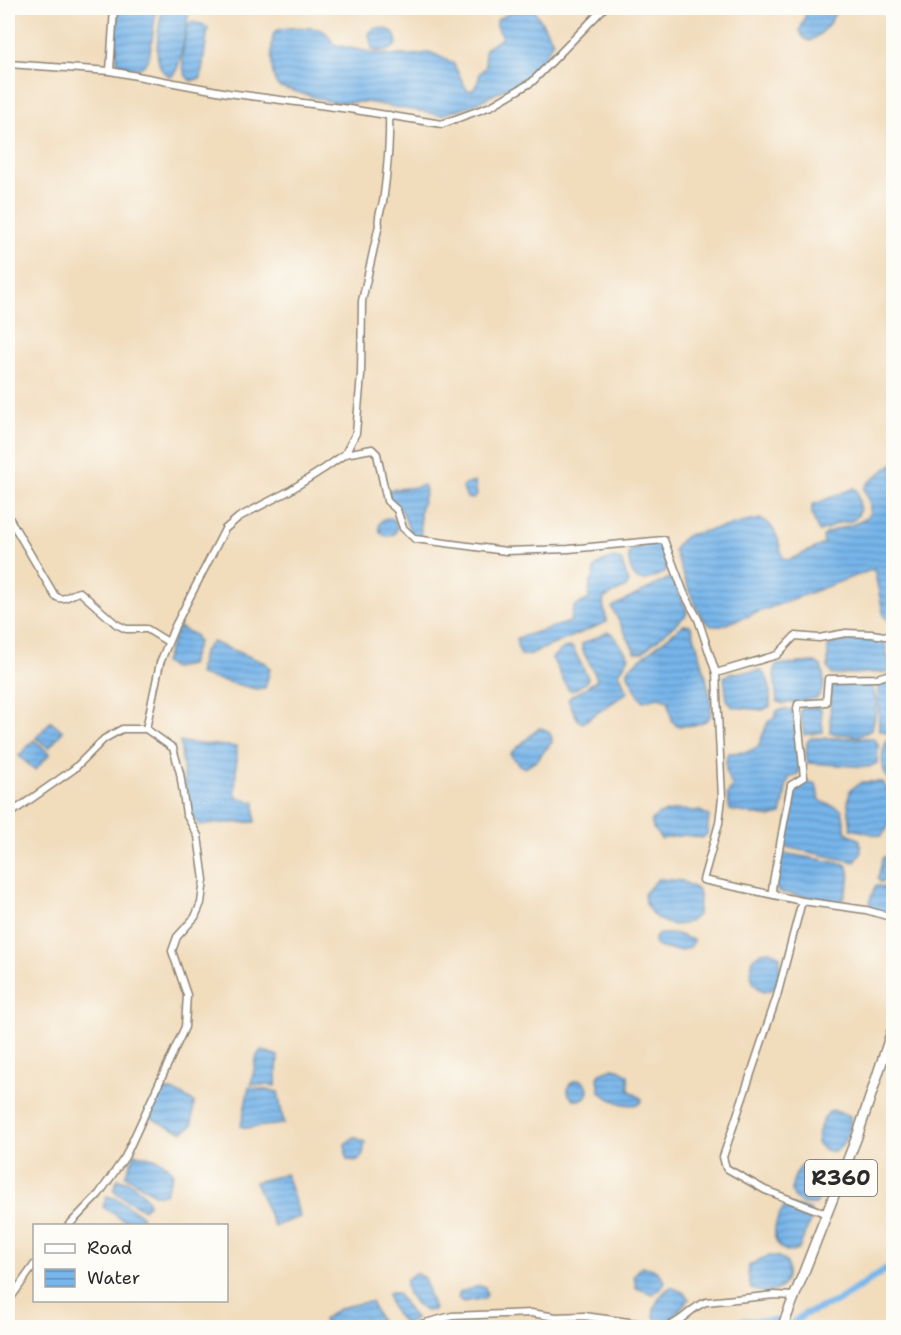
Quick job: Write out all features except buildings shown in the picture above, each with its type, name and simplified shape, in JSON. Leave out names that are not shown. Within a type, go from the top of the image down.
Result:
[{"type":"main road","name":"R360","points":[[782,1328],[858,1134],[894,1025]]},
{"type":"street","points":[[110,71],[114,8]]},
{"type":"street","points":[[8,64],[110,71],[228,93],[442,124],[491,106],[532,82],[604,8]]},
{"type":"street","points":[[345,454],[356,433],[361,375],[362,301],[379,225],[377,219],[382,204],[389,115]]},
{"type":"street","points":[[146,729],[160,663],[168,642],[225,529],[239,517],[298,485],[345,454],[372,450],[377,454],[387,501],[397,510],[403,528],[415,539],[506,551],[569,549],[664,540],[684,593],[698,620],[716,673],[722,798],[719,823],[703,880],[802,901],[866,910],[894,918]]},
{"type":"street","points":[[8,516],[55,596],[65,599],[80,592],[116,624],[126,629],[147,629],[168,642]]},
{"type":"street","points":[[716,673],[777,655],[795,636],[819,638],[846,633],[892,636],[894,659]]},
{"type":"street","points":[[776,895],[772,890],[773,882],[790,785],[804,777],[798,704],[826,702],[828,679],[877,678],[894,674]]},
{"type":"street","points":[[8,815],[74,769],[104,739],[122,729],[146,729],[173,748],[180,773],[186,814],[198,836],[204,880],[201,903],[195,917],[177,937],[172,951],[187,995],[185,1028],[124,1157],[99,1194],[71,1224]]},
{"type":"street","points":[[802,901],[777,996],[723,1156],[726,1168],[765,1190],[827,1214]]},
{"type":"street","points":[[8,1302],[33,1266]]},
{"type":"street","points":[[406,1328],[452,1316],[531,1313],[556,1317],[584,1316],[666,1327],[674,1324],[696,1306],[706,1302],[775,1295],[794,1296]]},
{"type":"water","points":[[120,8],[156,9],[148,57],[146,63],[138,69],[117,61],[115,33]]},
{"type":"water","points":[[164,8],[180,8],[189,12],[181,56],[172,76],[160,67],[158,58],[158,37]]},
{"type":"water","points":[[520,8],[533,8],[553,41],[540,64],[519,82],[472,105],[442,115],[366,102],[335,103],[280,87],[276,83],[272,70],[274,32],[292,28],[307,28],[325,32],[333,44],[356,49],[395,55],[430,52],[453,63],[467,90],[473,90],[480,73],[486,67],[486,48],[501,39],[502,35],[496,26],[498,19]]},
{"type":"water","points":[[808,8],[837,8],[827,27],[810,41],[804,38],[800,31]]},
{"type":"water","points":[[190,22],[202,24],[208,28],[201,78],[191,81],[186,76],[183,63],[183,47],[187,26]]},
{"type":"water","points":[[376,28],[391,31],[395,35],[397,44],[392,49],[379,51],[372,49],[369,34]]},
{"type":"water","points":[[893,463],[893,624],[884,616],[874,569],[721,626],[710,625],[703,618],[693,600],[674,550],[679,542],[688,535],[760,519],[774,530],[783,559],[789,560],[824,544],[823,537],[830,532],[865,519],[870,512],[870,503],[864,490],[867,484]]},
{"type":"water","points":[[475,482],[477,495],[472,499],[467,498],[463,489],[464,485]]},
{"type":"water","points":[[424,485],[426,490],[420,511],[421,535],[414,537],[409,531],[401,510],[390,499],[388,490]]},
{"type":"water","points":[[854,488],[857,490],[859,503],[858,516],[851,521],[838,523],[819,532],[812,515],[812,505]]},
{"type":"water","points":[[384,518],[392,518],[397,523],[395,534],[384,536],[379,531],[379,523]]},
{"type":"water","points":[[653,543],[659,545],[666,561],[666,572],[647,580],[638,579],[630,567],[629,552],[635,547]]},
{"type":"water","points":[[614,558],[621,560],[629,583],[626,587],[604,598],[607,622],[528,655],[521,655],[517,638],[570,622],[574,607],[589,599],[590,582],[594,577],[596,566]]},
{"type":"water","points":[[669,578],[674,581],[687,611],[686,615],[643,652],[635,652],[612,608]]},
{"type":"water","points":[[683,625],[690,625],[692,629],[709,689],[711,712],[709,718],[702,723],[677,726],[672,721],[668,700],[658,697],[644,701],[627,673],[630,667]]},
{"type":"water","points":[[178,627],[195,635],[198,642],[190,665],[173,668],[164,663]]},
{"type":"water","points":[[608,632],[613,634],[629,657],[619,673],[628,692],[582,723],[578,720],[568,700],[597,678],[582,649],[582,644]]},
{"type":"water","points":[[857,639],[884,640],[891,670],[832,675],[828,667],[828,645]]},
{"type":"water","points":[[212,642],[266,663],[270,669],[265,688],[256,689],[199,675],[203,652]]},
{"type":"water","points":[[564,648],[573,648],[588,678],[587,682],[572,691],[568,689],[552,658]]},
{"type":"water","points":[[815,662],[821,666],[824,679],[822,691],[817,698],[783,704],[777,701],[774,674],[776,665]]},
{"type":"water","points":[[761,671],[769,682],[770,706],[763,710],[733,707],[727,700],[724,677],[731,673]]},
{"type":"water","points":[[894,677],[893,734],[879,730],[878,688],[880,682]]},
{"type":"water","points":[[832,682],[869,682],[876,699],[874,720],[870,731],[859,736],[830,733],[831,685]]},
{"type":"water","points":[[803,707],[819,707],[823,732],[804,735],[800,712]]},
{"type":"water","points":[[792,710],[796,724],[800,769],[799,773],[789,778],[781,814],[770,817],[730,810],[727,795],[733,786],[726,770],[728,753],[747,752],[758,747],[768,722],[775,717],[777,711]]},
{"type":"water","points":[[51,721],[63,731],[49,748],[36,738]]},
{"type":"water","points":[[539,728],[548,732],[552,742],[536,761],[525,768],[519,765],[510,754]]},
{"type":"water","points":[[894,737],[893,787],[886,775],[882,757],[888,739]]},
{"type":"water","points":[[811,738],[873,738],[878,744],[877,763],[869,767],[808,763],[807,742]]},
{"type":"water","points":[[34,740],[50,754],[35,770],[19,756]]},
{"type":"water","points":[[180,742],[237,747],[235,793],[238,798],[255,802],[255,822],[200,826],[188,810]]},
{"type":"water","points":[[802,780],[816,784],[821,801],[842,810],[846,832],[860,840],[861,853],[855,862],[785,847],[792,786]]},
{"type":"water","points":[[862,782],[882,782],[892,797],[894,808],[892,819],[881,836],[851,829],[848,804],[850,790]]},
{"type":"water","points":[[676,810],[700,811],[709,816],[707,834],[702,838],[685,835],[661,839],[653,828],[651,820],[659,814]]},
{"type":"water","points":[[783,853],[845,864],[850,876],[843,900],[835,901],[778,892],[775,878]]},
{"type":"water","points":[[888,855],[893,861],[887,881],[880,882],[878,878],[883,858]]},
{"type":"water","points":[[658,879],[682,881],[697,889],[698,915],[690,921],[673,925],[657,918],[646,904],[644,894]]},
{"type":"water","points":[[876,885],[893,890],[893,915],[870,909],[870,900]]},
{"type":"water","points":[[676,934],[693,940],[692,945],[684,950],[670,950],[656,946],[654,940],[657,935]]},
{"type":"water","points":[[770,951],[780,956],[780,971],[774,989],[764,992],[753,982],[752,964],[753,959],[762,952]]},
{"type":"water","points":[[261,1050],[278,1056],[276,1086],[251,1084],[257,1056]]},
{"type":"water","points":[[613,1068],[628,1075],[629,1090],[642,1099],[639,1104],[629,1105],[619,1102],[600,1092],[598,1078],[600,1073]]},
{"type":"water","points":[[578,1080],[585,1083],[588,1090],[585,1097],[578,1100],[571,1097],[568,1090],[571,1083]]},
{"type":"water","points":[[249,1087],[278,1092],[284,1124],[245,1128],[241,1126]]},
{"type":"water","points":[[162,1090],[176,1092],[194,1102],[192,1125],[183,1132],[148,1116]]},
{"type":"water","points":[[832,1110],[850,1116],[850,1124],[842,1145],[837,1150],[831,1151],[817,1143],[823,1120]]},
{"type":"water","points":[[354,1137],[365,1142],[363,1155],[358,1161],[347,1160],[345,1144]]},
{"type":"water","points":[[135,1154],[156,1159],[165,1164],[173,1173],[165,1194],[154,1194],[125,1175]]},
{"type":"water","points":[[804,1163],[820,1165],[827,1172],[822,1193],[816,1204],[799,1201],[794,1197],[792,1191],[794,1177]]},
{"type":"water","points":[[286,1174],[300,1217],[274,1226],[255,1182]]},
{"type":"water","points":[[118,1179],[137,1187],[149,1203],[143,1209],[113,1190]]},
{"type":"water","points":[[107,1196],[117,1199],[142,1216],[142,1224],[129,1224],[103,1207]]},
{"type":"water","points":[[787,1204],[810,1210],[812,1216],[799,1249],[792,1252],[779,1246],[775,1235],[777,1221]]},
{"type":"water","points":[[770,1256],[779,1257],[787,1263],[788,1272],[783,1285],[779,1289],[766,1292],[751,1289],[749,1266]]},
{"type":"water","points":[[642,1267],[655,1271],[665,1281],[662,1287],[653,1294],[636,1288],[634,1275]]},
{"type":"water","points":[[415,1273],[424,1278],[434,1310],[425,1311],[408,1294],[406,1280]]},
{"type":"water","points":[[479,1286],[485,1287],[487,1294],[485,1298],[463,1302],[458,1298],[460,1292]]},
{"type":"water","points":[[671,1287],[683,1292],[689,1299],[670,1320],[660,1323],[654,1315],[654,1310],[659,1299]]},
{"type":"water","points":[[388,1293],[397,1293],[415,1319],[406,1325],[402,1322],[391,1307]]},
{"type":"water","points":[[371,1302],[383,1327],[326,1327],[323,1320],[335,1311],[351,1305]]},
{"type":"waterway","points":[[790,1325],[805,1314],[838,1301],[886,1269],[894,1268]]},
{"type":"waterway","points":[[725,1328],[725,1325],[745,1321],[778,1321]]}]
